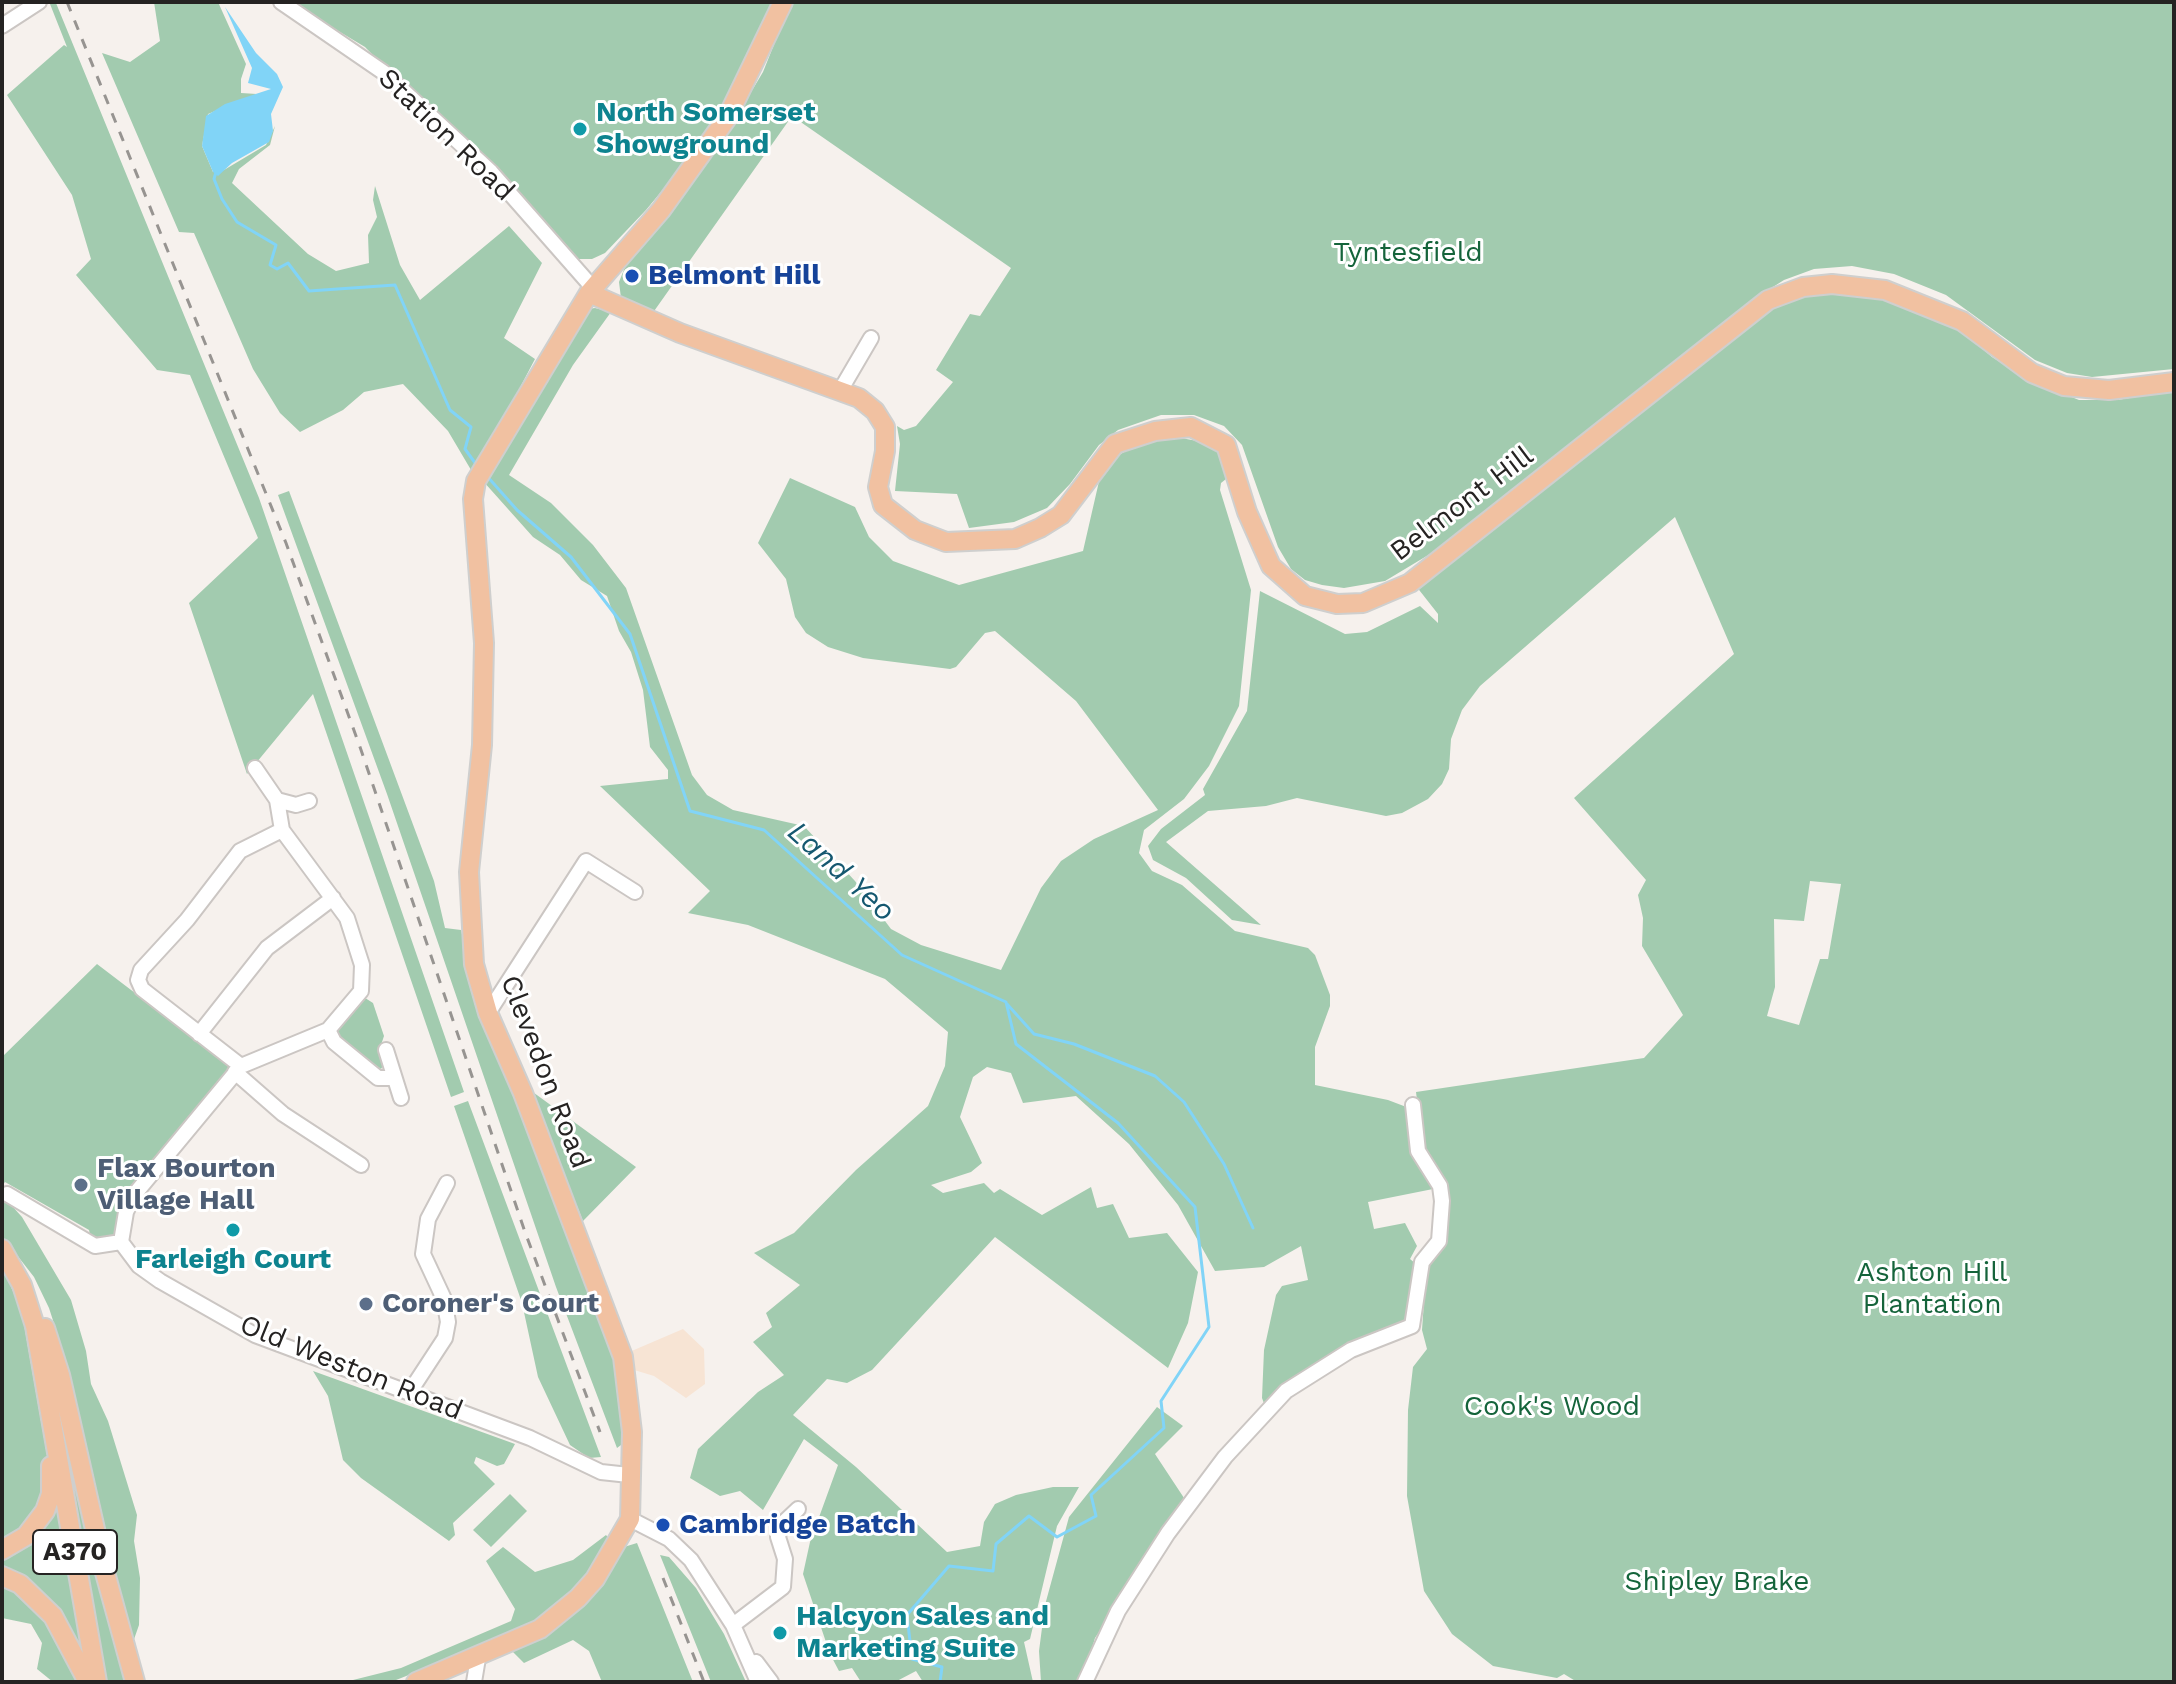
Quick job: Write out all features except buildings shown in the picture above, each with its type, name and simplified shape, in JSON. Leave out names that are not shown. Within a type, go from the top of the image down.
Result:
[{"type":"main road","name":"Clevedon Road","points":[[630,1519],[632,1432],[628,1389],[615,1329],[488,1013],[474,964],[469,872],[482,745],[483,683],[473,499],[481,470],[591,290],[661,210],[727,118],[783,2]]},
{"type":"main road","name":"Belmont Hill","points":[[591,290],[680,333],[859,398],[875,411],[885,427],[885,451],[878,487],[883,505],[915,530],[946,542],[1015,539],[1040,528],[1061,515],[1115,444],[1155,431],[1191,427],[1226,445],[1247,512],[1271,566],[1305,596],[1337,604],[1363,603],[1410,583],[1768,300],[1803,287],[1832,284],[1885,290],[1962,321],[2032,373],[2064,386],[2109,390],[2174,382]]},
{"type":"main road","name":"A370","points":[[2,1249],[22,1285],[35,1326],[97,1682]]},
{"type":"main road","points":[[22,1285],[41,1315],[60,1375],[104,1569],[135,1682]]},
{"type":"main road","points":[[2,1550],[26,1536],[45,1511],[51,1494],[52,1423]]},
{"type":"main road","points":[[416,1682],[540,1629],[578,1598],[595,1579],[630,1519]]},
{"type":"main road","points":[[2,1576],[20,1584],[53,1616],[88,1682]]},
{"type":"street","points":[[2,26],[39,2]]},
{"type":"street","name":"Station Road","points":[[281,2],[383,72],[491,172],[591,290]]},
{"type":"street","points":[[840,391],[871,338]]},
{"type":"street","points":[[7,1194],[95,1246],[121,1242],[126,1212],[134,1195],[238,1069],[328,1030],[361,991],[362,965],[347,918],[282,830],[277,800],[255,768]]},
{"type":"street","points":[[277,800],[296,805],[309,801]]},
{"type":"street","points":[[282,830],[240,851],[187,920],[141,970],[138,980],[142,989],[225,1054],[283,1114],[361,1165]]},
{"type":"street","points":[[488,1013],[586,861],[635,892]]},
{"type":"street","points":[[199,1034],[267,948],[333,898]]},
{"type":"street","points":[[328,1030],[334,1042],[378,1078],[394,1078]]},
{"type":"street","points":[[386,1050],[401,1098]]},
{"type":"street","points":[[1085,1682],[1118,1611],[1168,1533],[1225,1457],[1286,1391],[1351,1350],[1412,1326],[1422,1262],[1439,1241],[1442,1201],[1440,1186],[1418,1151],[1413,1105]]},
{"type":"street","points":[[409,1393],[445,1338],[448,1322],[444,1299],[423,1254],[428,1219],[447,1183]]},
{"type":"street","name":"Old Weston Road","points":[[121,1242],[139,1266],[160,1281],[255,1335],[530,1438],[601,1472],[629,1475]]},
{"type":"street","points":[[733,1625],[783,1587],[785,1559],[778,1537],[781,1525],[798,1509]]},
{"type":"street","points":[[630,1519],[669,1539],[691,1560],[733,1625],[758,1682]]},
{"type":"street","points":[[474,1682],[478,1658]]},
{"type":"street","points":[[748,1658],[758,1663],[771,1682]]},
{"type":"shaded area","points":[[683,1329],[704,1349],[705,1384],[686,1398],[654,1376],[631,1369],[627,1353]]},
{"type":"green space","points":[[154,2],[218,2],[246,64],[241,93],[257,94],[208,114],[202,146],[213,172],[224,170],[266,145],[275,126],[270,145],[239,169],[232,183],[308,254],[336,271],[369,263],[368,235],[377,217],[373,200],[375,186],[400,265],[420,300],[509,226],[542,263],[504,338],[535,359],[474,475],[448,431],[403,384],[364,392],[343,410],[300,432],[280,413],[253,369],[194,233],[179,232],[102,53],[130,62],[160,41]]},
{"type":"green space","name":"North Somerset Showground","points":[[290,2],[774,2],[730,96],[685,163],[605,253],[592,259],[573,259],[365,47]]},
{"type":"green space","name":"Tyntesfield","points":[[791,2],[2174,2],[2174,369],[2092,377],[2067,373],[2035,360],[1946,295],[1894,274],[1852,266],[1814,269],[1784,280],[1754,299],[1435,551],[1385,581],[1344,588],[1305,580],[1291,569],[1278,547],[1242,445],[1224,426],[1194,415],[1161,415],[1118,430],[1099,445],[1070,484],[1047,508],[1014,522],[969,528],[957,494],[895,491],[900,444],[897,426],[904,430],[916,426],[953,382],[936,370],[970,314],[980,316],[1011,268],[792,116],[652,314],[621,298],[619,282],[625,267],[723,139],[763,72]]},
{"type":"green space","points":[[56,3],[259,498],[464,1092],[451,1097],[313,694],[247,774],[189,603],[258,538],[190,375],[157,370],[76,275],[91,259],[72,195],[7,95],[64,45],[67,47],[50,4]]},
{"type":"green space","name":"Ashton Hill Plantation","points":[[1809,291],[1876,292],[1953,324],[1992,357],[2025,378],[2079,400],[2117,400],[2174,391],[2174,1682],[1577,1682],[1564,1674],[1557,1678],[1493,1666],[1452,1634],[1424,1591],[1407,1496],[1408,1410],[1413,1367],[1427,1349],[1422,1330],[1426,1273],[1445,1237],[1450,1203],[1445,1185],[1423,1147],[1416,1092],[1644,1058],[1683,1015],[1642,946],[1643,918],[1638,895],[1646,880],[1574,798],[1734,654],[1675,517],[1480,686],[1462,710],[1451,739],[1449,769],[1442,784],[1428,799],[1402,813],[1386,816],[1297,798],[1266,806],[1208,811],[1166,842],[1261,925],[1232,920],[1186,878],[1153,860],[1148,846],[1161,829],[1205,795],[1203,789],[1247,711],[1260,591],[1345,634],[1367,632],[1420,606],[1438,623],[1438,614],[1416,586],[1771,308]],"holes":[[[1810,881],[1841,884],[1828,959],[1820,959],[1799,1025],[1767,1016],[1775,987],[1774,919],[1804,921]]]},
{"type":"green space","points":[[587,309],[611,312],[573,365],[509,475],[551,503],[593,545],[626,588],[692,775],[707,795],[733,810],[804,826],[855,881],[891,929],[921,945],[1001,970],[1041,888],[1061,861],[1094,839],[1158,810],[1076,701],[995,631],[985,633],[956,667],[950,669],[863,658],[828,647],[806,633],[795,617],[786,579],[758,543],[790,478],[855,507],[869,537],[893,561],[959,585],[1083,551],[1103,464],[1133,447],[1170,436],[1203,442],[1220,448],[1231,475],[1221,483],[1220,490],[1251,590],[1239,706],[1209,766],[1184,799],[1144,830],[1139,853],[1152,871],[1182,885],[1235,931],[1308,948],[1315,955],[1330,995],[1330,1006],[1315,1047],[1315,1085],[1388,1100],[1409,1108],[1438,1188],[1368,1202],[1374,1229],[1405,1223],[1417,1246],[1410,1259],[1416,1264],[1409,1324],[1342,1349],[1314,1365],[1265,1406],[1262,1398],[1264,1350],[1276,1295],[1282,1286],[1308,1280],[1301,1246],[1264,1267],[1215,1271],[1178,1205],[1129,1144],[1076,1096],[1023,1103],[1011,1073],[987,1067],[973,1077],[960,1117],[982,1163],[971,1172],[931,1185],[943,1193],[984,1183],[994,1193],[1000,1189],[1042,1215],[1091,1187],[1097,1208],[1113,1204],[1129,1238],[1167,1233],[1198,1272],[1188,1323],[1168,1368],[995,1237],[872,1370],[847,1383],[827,1379],[793,1415],[856,1467],[947,1552],[980,1546],[984,1522],[995,1504],[1016,1495],[1053,1487],[1079,1487],[1057,1526],[1030,1639],[1024,1642],[1033,1682],[923,1682],[916,1671],[895,1682],[861,1682],[852,1668],[839,1671],[830,1654],[803,1574],[810,1542],[838,1465],[804,1439],[763,1510],[740,1491],[720,1496],[690,1478],[698,1449],[758,1392],[784,1375],[753,1342],[772,1327],[766,1313],[800,1285],[754,1253],[794,1233],[856,1170],[928,1106],[945,1066],[948,1032],[885,979],[748,925],[688,913],[710,891],[600,786],[668,779],[668,770],[650,747],[643,690],[631,652],[619,631],[607,596],[581,580],[560,555],[533,537],[483,481]]},
{"type":"green space","points":[[289,491],[434,881],[445,928],[461,930],[477,997],[610,1334],[625,1422],[621,1445],[617,1448],[556,1287],[387,794],[278,495]]},
{"type":"green space","points":[[97,964],[232,1067],[231,1073],[127,1192],[115,1236],[106,1242],[91,1239],[89,1230],[5,1182],[2,1186],[2,1057]]},
{"type":"green space","points":[[362,996],[373,1003],[384,1036],[381,1045],[386,1061],[381,1069],[342,1041],[336,1031]]},
{"type":"green space","points":[[530,1090],[636,1167],[583,1221]]},
{"type":"green space","points":[[468,1101],[601,1457],[589,1458],[570,1445],[538,1377],[522,1303],[454,1106]]},
{"type":"green space","points":[[2,1195],[22,1217],[71,1300],[86,1351],[91,1384],[108,1421],[137,1515],[134,1541],[140,1578],[139,1625],[132,1645],[70,1373],[49,1308],[34,1277],[2,1236]]},
{"type":"green space","points":[[2,1265],[22,1313],[48,1461],[38,1519],[2,1547]]},
{"type":"green space","points":[[51,1365],[128,1682],[103,1682]]},
{"type":"green space","points":[[313,1371],[515,1444],[504,1464],[497,1466],[476,1457],[474,1463],[495,1484],[453,1523],[455,1535],[449,1541],[361,1478],[343,1460],[328,1396]]},
{"type":"green space","points":[[1157,1407],[1183,1426],[1155,1454],[1186,1501],[1095,1638],[1082,1682],[1041,1682],[1039,1651],[1045,1605],[1069,1517]]},
{"type":"green space","points":[[59,1493],[81,1651],[2,1570],[2,1559],[27,1545],[45,1527]]},
{"type":"green space","points":[[510,1494],[527,1511],[491,1547],[473,1530]]},
{"type":"green space","points":[[606,1535],[610,1540],[579,1586],[552,1610],[515,1633],[391,1682],[345,1682],[401,1668],[511,1621],[515,1609],[486,1561],[503,1547],[535,1572],[573,1560]]},
{"type":"green space","points":[[637,1543],[693,1682],[602,1682],[589,1651],[573,1640],[524,1663],[513,1652],[551,1630],[590,1596],[624,1547]]},
{"type":"green space","points":[[660,1555],[669,1557],[696,1588],[724,1634],[746,1682],[711,1682]]},
{"type":"green space","points":[[2,1580],[50,1618],[78,1682],[53,1682],[37,1669],[42,1643],[31,1624],[2,1618]]},
{"type":"water","points":[[225,7],[256,53],[277,74],[283,87],[271,114],[273,131],[269,142],[232,163],[218,176],[213,172],[202,146],[206,116],[225,104],[271,89],[248,83],[252,68]]},
{"type":"waterway","name":"Land Yeo","points":[[216,172],[214,179],[222,199],[237,222],[276,245],[270,265],[277,269],[288,263],[309,291],[395,285],[450,410],[471,427],[465,449],[478,467]]},
{"type":"waterway","name":"Land Yeo","points":[[486,475],[517,510],[571,557],[630,634],[690,811],[764,830],[902,955],[1006,1002],[1016,1044],[1118,1123],[1195,1207],[1209,1327],[1161,1401],[1164,1428],[1091,1495],[1096,1516],[1057,1537],[1029,1516],[996,1544],[993,1571],[949,1566],[907,1615],[912,1659],[942,1667],[940,1682]]},
{"type":"waterway","points":[[1007,1004],[1034,1034],[1074,1044],[1155,1076],[1184,1102],[1224,1164],[1253,1228]]},
{"type":"railway","points":[[67,2],[286,543],[360,747],[525,1232],[600,1432]]},
{"type":"railway","points":[[663,1578],[704,1682]]},
{"type":"place","name":"North Somerset Showground","points":[[580,129]]},
{"type":"place","name":"Belmont Hill","points":[[632,276]]},
{"type":"place","name":"Flax Bourton Village Hall","points":[[81,1185]]},
{"type":"place","name":"Farleigh Court","points":[[233,1230]]},
{"type":"place","name":"Coroner's Court","points":[[366,1304]]},
{"type":"place","name":"Cambridge Batch","points":[[663,1525]]},
{"type":"place","name":"Halcyon Sales and Marketing Suite","points":[[780,1633]]},
{"type":"park label","name":"Cook's Wood","points":[[1552,1407]]},
{"type":"park label","name":"Shipley Brake","points":[[1717,1582]]}]
